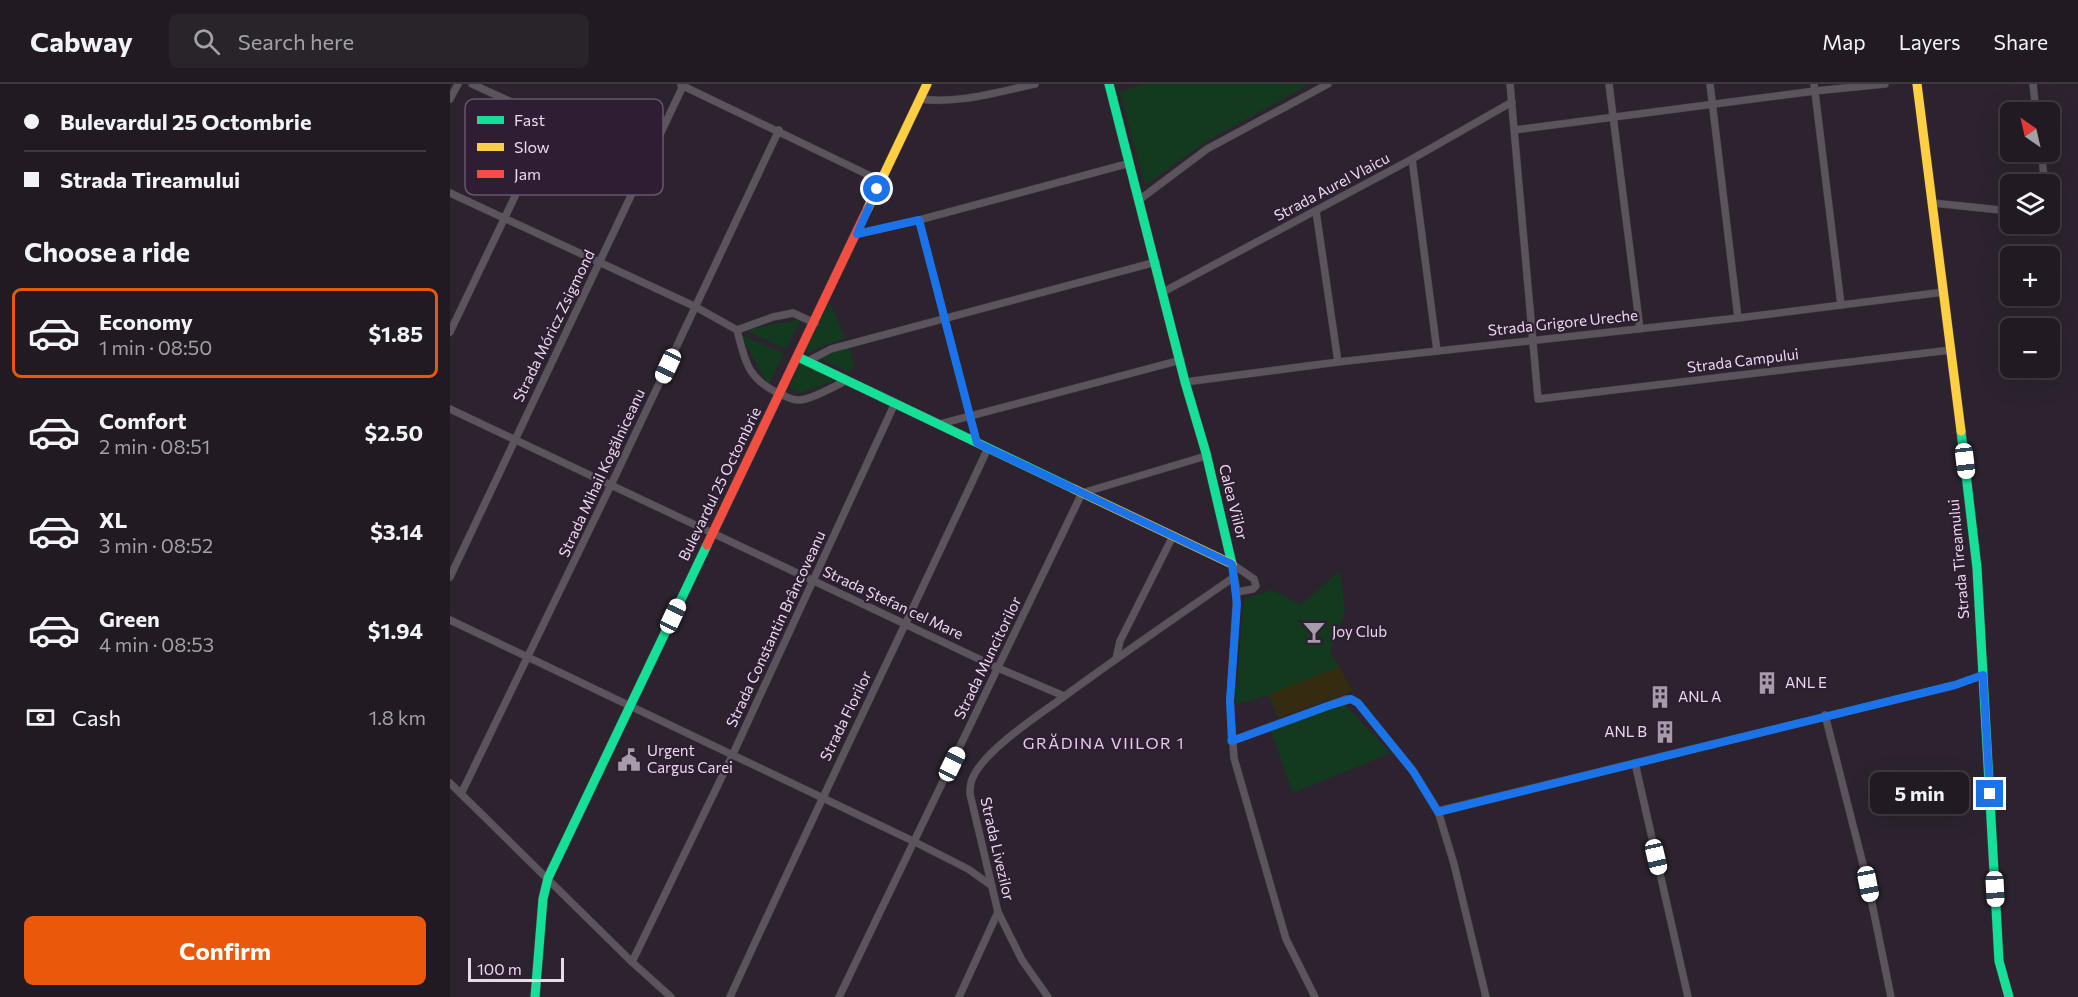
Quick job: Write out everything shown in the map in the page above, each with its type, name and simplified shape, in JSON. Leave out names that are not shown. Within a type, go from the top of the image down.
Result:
[{"type":"main road","name":"Bulevardul 25 Octombrie","points":[[535,997],[543,899],[548,878],[927,84]]},
{"type":"main road","name":"Calea Viilor","points":[[1109,84],[1232,564]]},
{"type":"main road","name":"Strada Tireamului","points":[[1917,84],[1974,537],[1999,961],[2009,997]]},
{"type":"main road","points":[[798,357],[1232,564]]},
{"type":"street","points":[[450,99],[458,84]]},
{"type":"street","points":[[472,84],[504,99]]},
{"type":"street","points":[[920,99],[936,101],[964,98],[1035,84]]},
{"type":"street","points":[[1139,200],[1207,149],[1328,84]]},
{"type":"street","points":[[1510,84],[1533,340]]},
{"type":"street","points":[[1609,84],[1640,328]]},
{"type":"street","points":[[1710,84],[1738,318]]},
{"type":"street","points":[[1514,130],[1713,105],[1814,87],[1885,84]]},
{"type":"street","points":[[2033,84],[2035,102]]},
{"type":"street","points":[[681,85],[779,130],[881,181]]},
{"type":"street","name":"Strada Móricz Zsigmond","points":[[663,127],[681,85]]},
{"type":"street","points":[[1814,87],[1841,305]]},
{"type":"street","name":"Strada Aurel Vlaicu","points":[[1163,292],[1412,159],[1512,102]]},
{"type":"street","name":"Strada Mihail Kogălniceanu","points":[[461,794],[529,657],[779,130]]},
{"type":"street","points":[[1412,159],[1437,351]]},
{"type":"street","points":[[857,234],[919,220],[1130,164]]},
{"type":"street","points":[[450,193],[696,307],[737,330],[748,366],[755,379],[780,394],[795,400],[805,399],[848,380]]},
{"type":"street","points":[[450,332],[516,195]]},
{"type":"street","name":"Strada Móricz Zsigmond","points":[[450,577],[632,195]]},
{"type":"street","points":[[1933,203],[2000,210]]},
{"type":"street","points":[[1316,211],[1338,362]]},
{"type":"street","points":[[919,220],[977,443]]},
{"type":"street","points":[[808,361],[831,349],[1156,262]]},
{"type":"street","name":"Strada Grigore Ureche","points":[[1185,382],[1338,362],[1738,318],[1944,292]]},
{"type":"street","points":[[737,330],[773,317],[793,313],[814,322]]},
{"type":"street","name":"Strada Campului","points":[[1533,340],[1539,399],[1952,350]]},
{"type":"street","points":[[940,424],[1181,360]]},
{"type":"street","name":"Strada Constantin Brâncoveanu","points":[[632,962],[732,756],[895,403]]},
{"type":"street","name":"Strada Ștefan cel Mare","points":[[450,409],[998,668],[1064,696]]},
{"type":"street","name":"Strada Florilor","points":[[730,997],[988,448]]},
{"type":"street","points":[[1082,493],[1206,456]]},
{"type":"street","name":"Strada Muncitorilor","points":[[839,997],[1082,493]]},
{"type":"street","points":[[1116,658],[1120,641],[1173,536]]},
{"type":"street","points":[[1232,564],[1256,582],[1253,589],[1237,592]]},
{"type":"street","name":"Calea Viilor","points":[[1232,564],[1237,592],[1230,701],[1234,758],[1286,939],[1315,997]]},
{"type":"street","name":"Strada Livezilor","points":[[959,997],[998,912],[970,795],[973,775],[989,756],[1029,722],[1116,658],[1234,577]]},
{"type":"street","points":[[450,620],[915,842],[968,869],[992,886]]},
{"type":"street","points":[[1438,812],[1825,715],[1955,685],[1983,675]]},
{"type":"street","points":[[1232,741],[1277,723],[1351,699],[1358,703],[1413,771],[1438,812],[1454,864],[1485,997]]},
{"type":"street","points":[[1825,715],[1868,884],[1891,997]]},
{"type":"street","points":[[1635,764],[1688,997]]},
{"type":"street","points":[[450,783],[632,962],[671,997]]},
{"type":"street","points":[[968,869],[986,860]]},
{"type":"street","points":[[998,912],[1022,960],[1048,997]]},
{"type":"green space","points":[[1144,84],[1310,84],[1212,138],[1145,185],[1120,92]]},
{"type":"green space","points":[[829,304],[845,338],[810,353],[806,350]]},
{"type":"green space","points":[[801,319],[786,349],[745,330]]},
{"type":"green space","points":[[740,334],[784,354],[768,385]]},
{"type":"green space","points":[[848,344],[854,364],[851,373],[818,358]]},
{"type":"green space","points":[[801,361],[838,379],[800,393],[789,388]]},
{"type":"green space","points":[[1340,571],[1345,612],[1330,652],[1353,691],[1278,718],[1268,695],[1235,705],[1244,599],[1272,590],[1301,605]]},
{"type":"green space","points":[[1343,703],[1391,753],[1293,793],[1270,729]]},
{"type":"sand","points":[[1339,667],[1353,691],[1278,718],[1270,694]]},
{"type":"traffic: fast","points":[[1109,84],[1185,382],[1206,453],[1232,564]]},
{"type":"traffic: fast","points":[[798,357],[1074,489]]},
{"type":"traffic: fast","points":[[1961,431],[1977,568],[1999,961],[2009,997]]},
{"type":"traffic: fast","points":[[535,997],[543,899],[548,878],[707,545]]},
{"type":"traffic: slow","points":[[868,208],[927,84]]},
{"type":"traffic: slow","points":[[1917,84],[1961,431]]},
{"type":"traffic: slow","points":[[1074,489],[1232,564]]},
{"type":"traffic: jam","points":[[707,545],[868,208]]},
{"type":"place","name":"Joy Club","points":[[1314,632]]},
{"type":"place","name":"ANL E","points":[[1767,683]]},
{"type":"place","name":"ANL A","points":[[1660,697]]},
{"type":"place","name":"ANL B","points":[[1665,732]]},
{"type":"place","name":"Urgent Cargus Carei","points":[[629,760]]},
{"type":"district","name":"GRĂDINA VIILOR 1","points":[[1104,743]]},
{"type":"route","points":[[877,189],[857,234],[919,220],[977,443],[1232,564],[1237,592],[1230,701],[1232,741],[1277,723],[1351,699],[1358,703],[1413,771],[1438,812],[1825,715],[1955,685],[1983,675],[1990,794]]}]
